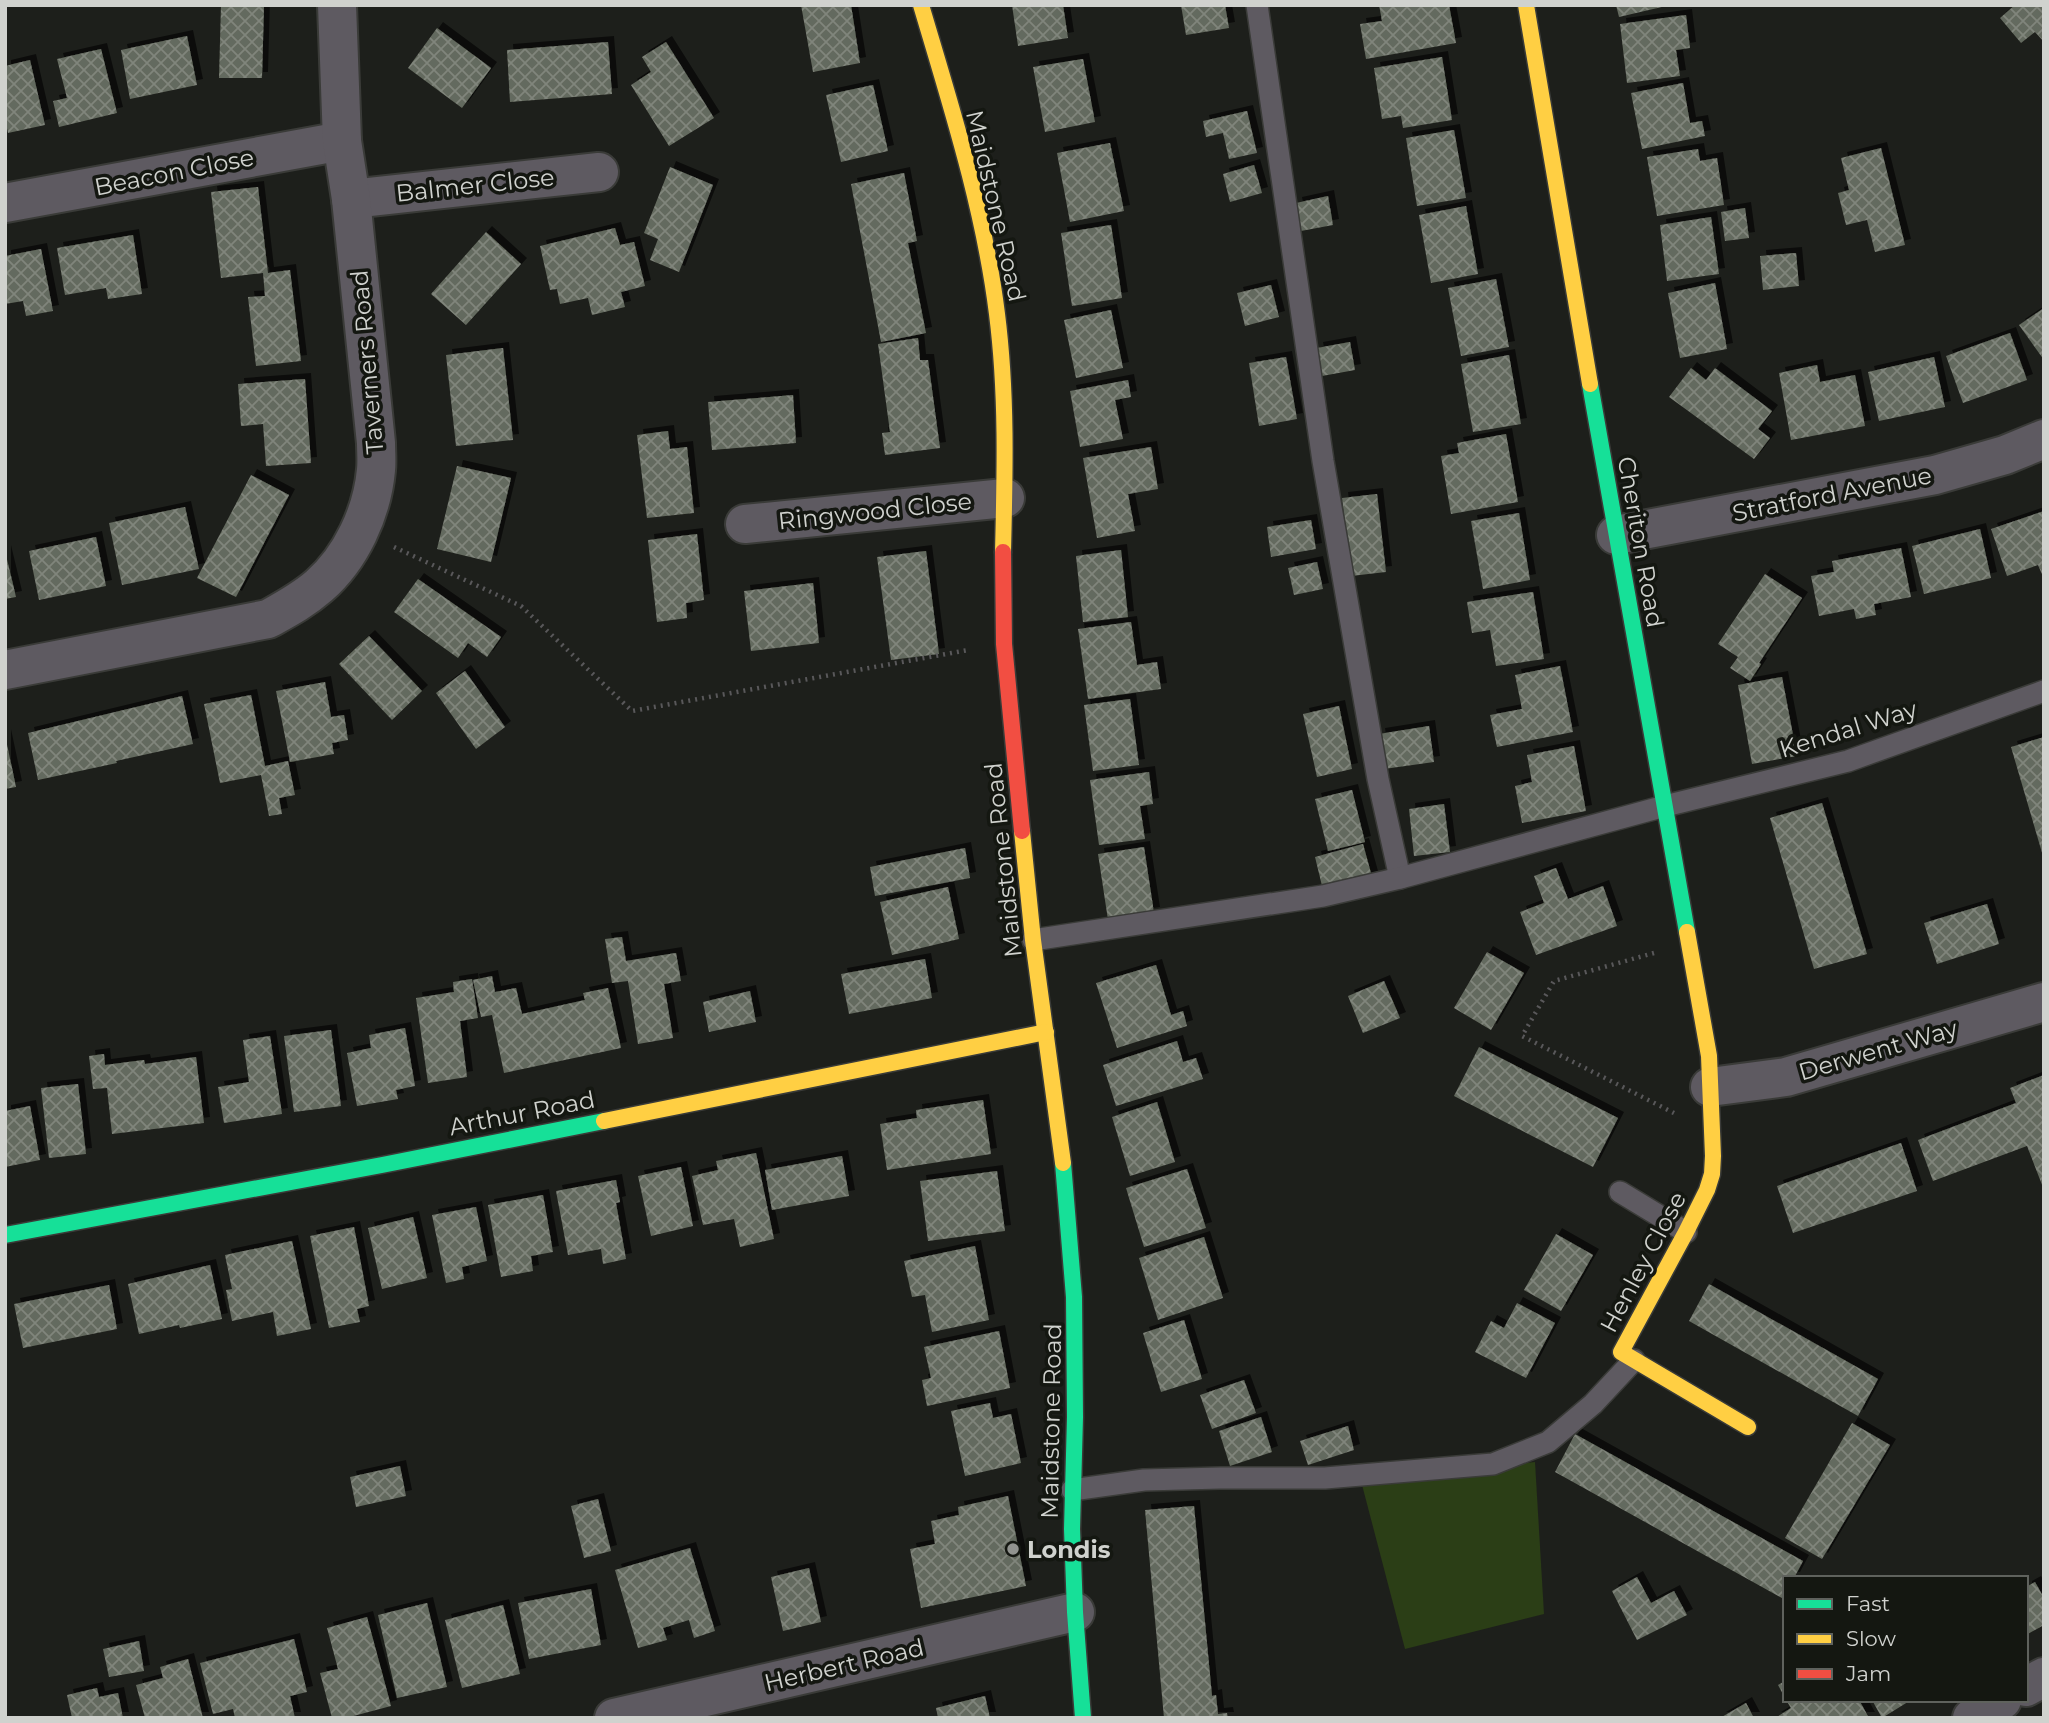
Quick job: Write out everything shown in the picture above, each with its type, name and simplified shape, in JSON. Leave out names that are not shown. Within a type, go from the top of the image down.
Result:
[{"type":"street","name":"Taverners Road","points":[[5,670],[268,619],[298,603],[320,585],[340,564],[360,531],[377,470],[376,443],[351,199],[342,141],[337,5]]},
{"type":"street","name":"Maidstone Road","points":[[921,5],[964,155],[987,248],[1003,381],[1006,437],[1002,610],[1004,644],[1032,940],[1065,1179],[1074,1297],[1075,1417],[1072,1490],[1075,1612],[1083,1718]]},
{"type":"street","name":"Cheriton Road","points":[[1526,5],[1616,535],[1690,944],[1709,1056],[1710,1087]]},
{"type":"street","name":"Beacon Close","points":[[5,204],[342,141]]},
{"type":"street","name":"Balmer Close","points":[[351,199],[599,172]]},
{"type":"street","name":"Stratford Avenue","points":[[1616,535],[1935,475],[1994,458],[2044,439]]},
{"type":"street","name":"Ringwood Close","points":[[745,524],[1005,498]]},
{"type":"street","name":"Derwent Way","points":[[1710,1087],[1786,1077],[2044,1002]]},
{"type":"street","name":"Arthur Road","points":[[5,1236],[382,1165],[1046,1032]]},
{"type":"street","name":"Henley Close","points":[[1710,1087],[1712,1174],[1707,1190],[1621,1352],[1748,1427]]},
{"type":"street","name":"Herbert Road","points":[[614,1718],[1075,1612]]},
{"type":"street","points":[[2028,1686],[2044,1677]]},
{"type":"street","points":[[1972,1718],[1999,1702]]},
{"type":"lane","points":[[1257,5],[1322,461],[1378,779],[1400,878]]},
{"type":"lane","name":"Kendal Way","points":[[1032,940],[1323,896],[1400,878],[1665,806],[1848,761],[2044,691]]},
{"type":"lane","points":[[1620,1192],[1686,1232]]},
{"type":"lane","points":[[1072,1490],[1144,1480],[1325,1478],[1493,1464],[1548,1442],[1593,1404],[1634,1360]]},
{"type":"path","points":[[360,531],[521,606],[632,711],[1004,644]]},
{"type":"path","points":[[1690,944],[1554,981],[1522,1036],[1712,1133]]},
{"type":"green space","points":[[1535,1462],[1544,1614],[1405,1649],[1361,1481]]},
{"type":"building","points":[[221,5],[264,5],[262,78],[219,78]]},
{"type":"building","points":[[801,5],[851,5],[860,63],[813,72]]},
{"type":"building","points":[[1012,5],[1063,5],[1068,38],[1018,46]]},
{"type":"building","points":[[1181,5],[1225,5],[1229,28],[1186,35]]},
{"type":"building","points":[[1379,5],[1449,5],[1456,43],[1366,59],[1360,24],[1382,21]]},
{"type":"building","points":[[1616,5],[1666,5],[1666,6],[1619,17]]},
{"type":"building","points":[[2015,5],[2044,5],[2044,42],[2035,32],[2021,43],[2000,18]]},
{"type":"building","points":[[1686,15],[1690,48],[1676,50],[1680,76],[1627,83],[1620,24]]},
{"type":"building","points":[[437,28],[491,68],[462,108],[408,68]]},
{"type":"building","points":[[187,36],[197,85],[130,99],[121,50]]},
{"type":"building","points":[[608,42],[612,94],[510,102],[507,50]]},
{"type":"building","points":[[666,42],[714,118],[669,146],[631,85],[651,72],[642,57]]},
{"type":"building","points":[[101,49],[117,113],[59,127],[53,101],[67,98],[57,59]]},
{"type":"building","points":[[1442,57],[1452,120],[1403,128],[1401,116],[1382,119],[1374,68]]},
{"type":"building","points":[[1083,59],[1095,122],[1045,132],[1033,67]]},
{"type":"building","points":[[30,60],[45,125],[8,133],[5,119],[5,66]]},
{"type":"building","points":[[1683,83],[1690,123],[1702,121],[1705,136],[1642,149],[1631,93]]},
{"type":"building","points":[[873,85],[888,151],[841,162],[826,95]]},
{"type":"building","points":[[1247,111],[1257,153],[1229,159],[1223,133],[1206,137],[1203,121]]},
{"type":"building","points":[[1454,130],[1466,198],[1417,206],[1406,138]]},
{"type":"building","points":[[1110,143],[1124,211],[1070,222],[1057,153]]},
{"type":"building","points":[[1881,148],[1905,245],[1875,252],[1867,220],[1846,225],[1838,193],[1849,190],[1841,158]]},
{"type":"building","points":[[1698,149],[1700,161],[1717,158],[1724,205],[1657,216],[1647,157]]},
{"type":"building","points":[[1254,165],[1262,193],[1230,202],[1223,174]]},
{"type":"building","points":[[670,167],[713,185],[679,272],[650,260],[658,239],[644,233]]},
{"type":"building","points":[[904,173],[917,241],[908,243],[926,333],[881,342],[851,184]]},
{"type":"building","points":[[258,187],[268,273],[290,270],[301,361],[256,366],[248,297],[265,296],[263,273],[221,278],[211,192]]},
{"type":"building","points":[[1328,196],[1333,225],[1301,231],[1296,203]]},
{"type":"building","points":[[1466,206],[1478,274],[1431,283],[1419,215]]},
{"type":"building","points":[[1745,208],[1749,238],[1725,241],[1721,212]]},
{"type":"building","points":[[1711,217],[1719,274],[1667,281],[1660,225]]},
{"type":"building","points":[[1111,225],[1122,298],[1072,306],[1061,233]]},
{"type":"building","points":[[615,228],[620,245],[634,242],[645,286],[621,292],[625,307],[592,315],[588,298],[560,304],[557,289],[550,290],[540,246]]},
{"type":"building","points":[[486,232],[521,264],[466,325],[431,294]]},
{"type":"building","points":[[133,235],[142,294],[108,299],[106,288],[65,295],[57,248]]},
{"type":"building","points":[[41,249],[53,311],[26,316],[23,301],[5,304],[5,256]]},
{"type":"building","points":[[1796,253],[1799,286],[1763,290],[1760,256]]},
{"type":"building","points":[[1496,279],[1509,347],[1461,356],[1448,288]]},
{"type":"building","points":[[1715,283],[1727,349],[1680,358],[1668,293]]},
{"type":"building","points":[[1271,285],[1279,317],[1245,326],[1237,293]]},
{"type":"building","points":[[2044,308],[2044,360],[2019,325]]},
{"type":"building","points":[[1111,310],[1123,368],[1076,378],[1064,320]]},
{"type":"building","points":[[2010,333],[2027,380],[1963,403],[1946,356]]},
{"type":"building","points":[[918,338],[920,360],[928,360],[940,448],[885,455],[882,433],[890,432],[878,344]]},
{"type":"building","points":[[1350,342],[1355,370],[1322,376],[1317,348]]},
{"type":"building","points":[[503,348],[513,440],[456,446],[446,355]]},
{"type":"building","points":[[1509,355],[1521,424],[1473,432],[1461,364]]},
{"type":"building","points":[[1286,357],[1297,419],[1259,426],[1249,363]]},
{"type":"building","points":[[1934,357],[1945,407],[1879,421],[1868,372]]},
{"type":"building","points":[[1817,365],[1820,382],[1855,375],[1865,426],[1791,440],[1779,373]]},
{"type":"building","points":[[1691,368],[1706,380],[1715,368],[1772,411],[1758,429],[1770,438],[1754,459],[1669,397]]},
{"type":"building","points":[[305,379],[311,463],[266,466],[263,424],[241,426],[238,384]]},
{"type":"building","points":[[1128,380],[1131,397],[1115,400],[1123,439],[1080,447],[1070,391]]},
{"type":"building","points":[[793,395],[796,443],[712,450],[708,402]]},
{"type":"building","points":[[668,431],[670,449],[687,447],[694,513],[647,518],[637,435]]},
{"type":"building","points":[[1506,434],[1518,502],[1451,514],[1441,456],[1459,453],[1457,443]]},
{"type":"building","points":[[1151,447],[1158,489],[1128,494],[1135,531],[1097,538],[1083,458]]},
{"type":"building","points":[[457,466],[511,478],[491,562],[437,549]]},
{"type":"building","points":[[251,475],[289,495],[236,597],[197,578]]},
{"type":"building","points":[[1377,494],[1386,572],[1351,576],[1342,498]]},
{"type":"building","points":[[185,507],[199,569],[122,585],[109,523]]},
{"type":"building","points":[[2044,511],[2044,579],[2038,565],[2007,576],[1991,529]]},
{"type":"building","points":[[1519,513],[1530,580],[1483,589],[1471,521]]},
{"type":"building","points":[[1311,520],[1316,549],[1271,557],[1267,527]]},
{"type":"building","points":[[1980,529],[1991,578],[1924,594],[1912,546]]},
{"type":"building","points":[[697,534],[704,600],[686,603],[687,618],[657,622],[648,540]]},
{"type":"building","points":[[96,537],[106,586],[39,600],[29,551]]},
{"type":"building","points":[[1901,548],[1911,597],[1874,604],[1876,615],[1856,619],[1854,609],[1819,616],[1811,576],[1834,572],[1832,561]]},
{"type":"building","points":[[1121,550],[1128,617],[1083,622],[1076,556]]},
{"type":"building","points":[[5,551],[16,597],[5,599]]},
{"type":"building","points":[[926,551],[939,654],[891,660],[877,557]]},
{"type":"building","points":[[1317,562],[1323,589],[1294,595],[1288,568]]},
{"type":"building","points":[[1765,574],[1802,598],[1750,681],[1730,668],[1738,657],[1718,644]]},
{"type":"building","points":[[418,579],[501,637],[487,657],[468,643],[458,658],[394,612]]},
{"type":"building","points":[[813,583],[819,643],[751,651],[744,591]]},
{"type":"building","points":[[1533,592],[1544,659],[1496,666],[1490,630],[1472,633],[1467,602]]},
{"type":"building","points":[[1131,622],[1137,665],[1157,662],[1161,689],[1088,699],[1078,629]]},
{"type":"building","points":[[369,636],[422,691],[392,720],[339,664]]},
{"type":"building","points":[[1560,666],[1573,732],[1497,747],[1490,715],[1522,709],[1515,675]]},
{"type":"building","points":[[465,671],[505,727],[476,749],[436,693]]},
{"type":"building","points":[[1782,677],[1797,756],[1752,764],[1738,685]]},
{"type":"building","points":[[325,682],[331,717],[344,715],[348,740],[332,743],[334,754],[290,762],[276,691]]},
{"type":"building","points":[[251,695],[265,766],[288,761],[295,795],[279,798],[282,814],[269,816],[261,775],[220,783],[204,704]]},
{"type":"building","points":[[182,696],[193,744],[38,780],[28,733]]},
{"type":"building","points":[[1130,699],[1139,765],[1093,771],[1084,705]]},
{"type":"building","points":[[1339,706],[1352,769],[1317,777],[1303,714]]},
{"type":"building","points":[[1429,726],[1434,762],[1384,769],[1379,734]]},
{"type":"building","points":[[5,735],[16,787],[5,789]]},
{"type":"building","points":[[2044,737],[2044,856],[2043,856],[2011,747]]},
{"type":"building","points":[[1574,746],[1586,811],[1522,823],[1515,786],[1532,782],[1527,755]]},
{"type":"building","points":[[1149,772],[1153,804],[1140,806],[1145,839],[1099,845],[1090,780]]},
{"type":"building","points":[[1352,790],[1365,842],[1328,851],[1315,799]]},
{"type":"building","points":[[1822,803],[1867,954],[1814,969],[1770,818]]},
{"type":"building","points":[[1444,804],[1450,852],[1414,856],[1409,809]]},
{"type":"building","points":[[1363,844],[1372,877],[1323,890],[1315,857]]},
{"type":"building","points":[[1144,847],[1154,913],[1108,920],[1098,854]]},
{"type":"building","points":[[965,848],[970,878],[875,896],[870,867]]},
{"type":"building","points":[[1556,868],[1568,899],[1603,886],[1617,926],[1536,955],[1520,912],[1544,903],[1534,876]]},
{"type":"building","points":[[948,887],[959,939],[892,955],[880,902]]},
{"type":"building","points":[[1987,904],[1999,944],[1937,964],[1924,923]]},
{"type":"building","points":[[622,937],[626,961],[676,953],[681,981],[664,984],[673,1038],[638,1044],[628,981],[612,983],[605,939]]},
{"type":"building","points":[[1487,952],[1524,973],[1491,1030],[1454,1008]]},
{"type":"building","points":[[925,959],[932,998],[849,1014],[841,974]]},
{"type":"building","points":[[1156,965],[1171,1015],[1183,1011],[1187,1026],[1117,1048],[1096,983]]},
{"type":"building","points":[[492,976],[495,992],[516,988],[522,1014],[585,1000],[583,993],[608,988],[621,1048],[504,1073],[492,1015],[481,1017],[473,980]]},
{"type":"building","points":[[472,979],[478,1018],[460,1021],[467,1077],[428,1083],[416,998],[454,992],[453,982]]},
{"type":"building","points":[[1384,981],[1400,1018],[1363,1033],[1348,996]]},
{"type":"building","points":[[750,991],[756,1022],[709,1032],[703,1002]]},
{"type":"building","points":[[405,1028],[415,1086],[396,1090],[398,1099],[357,1106],[347,1053],[371,1048],[369,1035]]},
{"type":"building","points":[[331,1030],[341,1106],[294,1112],[284,1036]]},
{"type":"building","points":[[270,1036],[282,1114],[224,1123],[218,1087],[249,1082],[243,1040]]},
{"type":"building","points":[[1177,1041],[1183,1062],[1196,1058],[1203,1079],[1116,1106],[1103,1065]]},
{"type":"building","points":[[1479,1047],[1618,1118],[1593,1167],[1454,1096]]},
{"type":"building","points":[[104,1054],[105,1065],[144,1060],[145,1064],[196,1057],[204,1123],[112,1134],[107,1088],[93,1089],[89,1056]]},
{"type":"building","points":[[2044,1075],[2044,1190],[2027,1146],[1933,1181],[1918,1140],[2016,1103],[2010,1088]]},
{"type":"building","points":[[78,1084],[86,1154],[49,1158],[41,1088]]},
{"type":"building","points":[[983,1100],[991,1154],[887,1170],[880,1124],[917,1118],[916,1110]]},
{"type":"building","points":[[1157,1102],[1175,1162],[1130,1176],[1112,1117]]},
{"type":"building","points":[[30,1106],[40,1160],[5,1167],[5,1111]]},
{"type":"building","points":[[1901,1143],[1917,1191],[1793,1233],[1777,1186]]},
{"type":"building","points":[[756,1153],[774,1239],[740,1247],[734,1219],[703,1225],[692,1176],[718,1170],[716,1161]]},
{"type":"building","points":[[842,1156],[849,1196],[772,1210],[765,1170]]},
{"type":"building","points":[[681,1167],[693,1226],[651,1236],[638,1176]]},
{"type":"building","points":[[1187,1169],[1206,1228],[1144,1247],[1126,1188]]},
{"type":"building","points":[[997,1171],[1005,1231],[928,1241],[920,1181]]},
{"type":"building","points":[[616,1180],[620,1202],[616,1203],[626,1259],[603,1264],[601,1249],[568,1255],[556,1191]]},
{"type":"building","points":[[543,1195],[553,1252],[531,1256],[533,1271],[501,1277],[488,1205]]},
{"type":"building","points":[[476,1207],[487,1261],[462,1267],[464,1279],[446,1283],[432,1215]]},
{"type":"building","points":[[413,1217],[427,1278],[382,1289],[368,1228]]},
{"type":"building","points":[[354,1227],[369,1306],[357,1309],[360,1322],[329,1328],[310,1236]]},
{"type":"building","points":[[1556,1234],[1593,1255],[1561,1311],[1524,1290]]},
{"type":"building","points":[[1204,1237],[1223,1298],[1158,1320],[1139,1258]]},
{"type":"building","points":[[292,1241],[311,1329],[277,1336],[273,1312],[232,1321],[226,1290],[232,1289],[225,1255]]},
{"type":"building","points":[[975,1246],[989,1320],[932,1332],[925,1295],[912,1297],[904,1261]]},
{"type":"building","points":[[210,1265],[222,1319],[139,1334],[128,1284]]},
{"type":"building","points":[[1709,1284],[1878,1379],[1858,1416],[1689,1321]]},
{"type":"building","points":[[109,1285],[117,1329],[23,1348],[14,1304]]},
{"type":"building","points":[[1517,1303],[1555,1323],[1526,1378],[1475,1352],[1491,1321],[1504,1328]]},
{"type":"building","points":[[1184,1320],[1202,1379],[1161,1392],[1143,1333]]},
{"type":"building","points":[[999,1331],[1010,1388],[927,1406],[922,1380],[931,1378],[924,1347]]},
{"type":"building","points":[[1244,1380],[1256,1413],[1212,1429],[1200,1395]]},
{"type":"building","points":[[990,1403],[993,1418],[1011,1414],[1021,1463],[965,1476],[951,1411]]},
{"type":"building","points":[[1261,1417],[1272,1452],[1230,1466],[1219,1431]]},
{"type":"building","points":[[1852,1423],[1890,1445],[1822,1559],[1785,1538]]},
{"type":"building","points":[[1348,1426],[1354,1450],[1308,1465],[1300,1441]]},
{"type":"building","points":[[1575,1434],[1803,1561],[1795,1576],[1783,1576],[1782,1598],[1555,1472]]},
{"type":"building","points":[[400,1466],[406,1496],[356,1507],[350,1477]]},
{"type":"building","points":[[1008,1496],[1026,1586],[921,1608],[910,1549],[935,1544],[931,1521],[959,1515],[958,1507]]},
{"type":"building","points":[[598,1499],[611,1551],[584,1558],[571,1506]]},
{"type":"building","points":[[1194,1506],[1212,1696],[1216,1695],[1218,1714],[1227,1713],[1228,1718],[1164,1718],[1145,1510]]},
{"type":"building","points":[[690,1548],[715,1631],[694,1638],[689,1620],[663,1628],[667,1640],[638,1648],[615,1570]]},
{"type":"building","points":[[809,1568],[821,1622],[783,1631],[771,1577]]},
{"type":"building","points":[[1637,1577],[1651,1603],[1674,1591],[1687,1615],[1637,1640],[1612,1591]]},
{"type":"building","points":[[2035,1582],[2044,1598],[2044,1625],[2028,1634],[2028,1586]]},
{"type":"building","points":[[591,1589],[601,1645],[529,1659],[518,1603]]},
{"type":"building","points":[[427,1603],[447,1687],[397,1698],[378,1615]]},
{"type":"building","points":[[503,1605],[520,1674],[462,1688],[445,1620]]},
{"type":"building","points":[[367,1617],[391,1706],[346,1718],[332,1718],[320,1673],[338,1669],[327,1628]]},
{"type":"building","points":[[294,1639],[307,1692],[290,1696],[295,1718],[235,1718],[233,1709],[213,1714],[200,1663]]},
{"type":"building","points":[[139,1641],[144,1671],[109,1677],[103,1649]]},
{"type":"building","points":[[188,1659],[203,1718],[145,1718],[136,1685],[163,1678],[160,1667]]},
{"type":"building","points":[[97,1688],[99,1697],[118,1693],[123,1718],[72,1718],[67,1695]]},
{"type":"building","points":[[985,1696],[990,1718],[938,1718],[936,1708]]},
{"type":"building","points":[[1787,1702],[1860,1702],[1869,1718],[1775,1718],[1791,1708]]},
{"type":"building","points":[[1873,1702],[1908,1702],[1882,1718]]},
{"type":"building","points":[[1746,1703],[1754,1718],[1720,1718]]},
{"type":"traffic: fast","points":[[1590,384],[1687,932]]},
{"type":"traffic: fast","points":[[5,1235],[604,1121]]},
{"type":"traffic: fast","points":[[1063,1163],[1074,1297],[1072,1529],[1083,1718]]},
{"type":"traffic: slow","points":[[921,5],[975,197],[997,314],[1004,403],[1003,552]]},
{"type":"traffic: slow","points":[[1526,5],[1590,384]]},
{"type":"traffic: slow","points":[[1022,831],[1033,940],[1063,1163]]},
{"type":"traffic: slow","points":[[1687,932],[1709,1056],[1712,1174],[1686,1232],[1621,1352],[1748,1427]]},
{"type":"traffic: slow","points":[[604,1121],[1046,1032]]},
{"type":"traffic: jam","points":[[1003,552],[1004,644],[1022,831]]},
{"type":"place","name":"Londis","points":[[1013,1549]]}]
